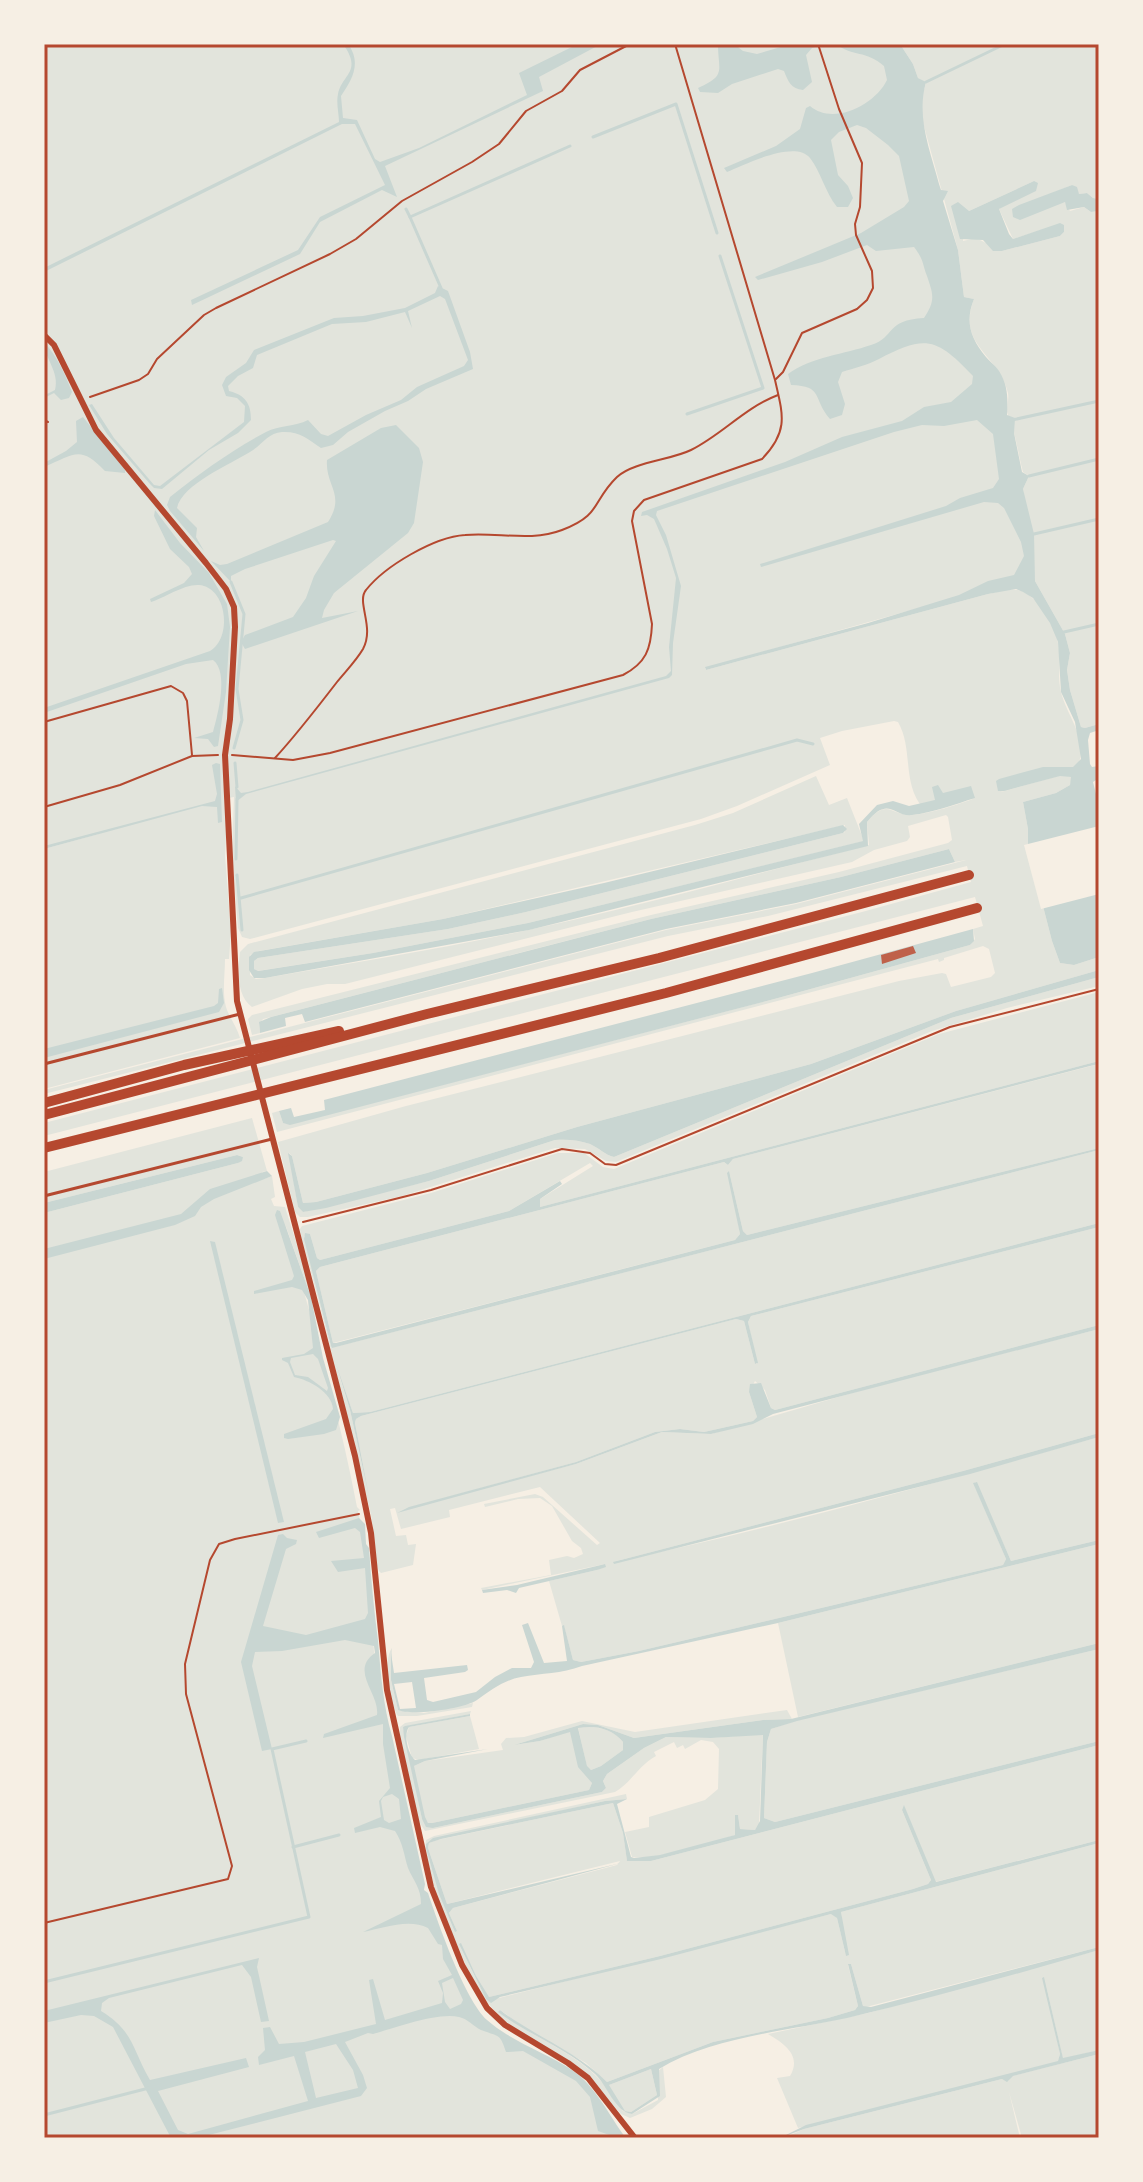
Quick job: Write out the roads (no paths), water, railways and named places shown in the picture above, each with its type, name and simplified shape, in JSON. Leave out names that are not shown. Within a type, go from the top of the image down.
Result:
[{"type":"highway","points":[[44,1115],[427,1014],[659,958],[969,875]]},
{"type":"highway","points":[[44,1148],[666,993],[977,908]]},
{"type":"highway","points":[[44,1103],[273,1044],[427,1014]]},
{"type":"street","points":[[44,335],[54,345],[96,430],[226,589],[234,607],[230,719],[225,755],[230,799],[229,865],[236,939],[235,981],[240,1014],[355,1456],[371,1533],[387,1690],[427,1871],[439,1909],[462,1965],[487,2008],[505,2025],[588,2078],[635,2138]]},
{"type":"lane","points":[[44,1064],[240,1014]]},
{"type":"lane","points":[[44,1196],[272,1139]]},
{"type":"waterway","points":[[926,82],[1005,44]]},
{"type":"waterway","points":[[593,137],[676,104],[717,233]]},
{"type":"waterway","points":[[406,209],[410,217],[570,146]]},
{"type":"waterway","points":[[410,217],[441,288]]},
{"type":"waterway","points":[[687,414],[763,388],[720,256]]},
{"type":"waterway","points":[[1012,420],[1099,401]]},
{"type":"waterway","points":[[1029,476],[1099,459]]},
{"type":"waterway","points":[[1034,534],[1099,519]]},
{"type":"waterway","points":[[231,582],[244,614],[237,689],[242,720],[234,748]]},
{"type":"waterway","points":[[1064,632],[1099,624]]},
{"type":"waterway","points":[[241,898],[797,740],[813,744]]},
{"type":"waterway","points":[[235,763],[237,787]]},
{"type":"waterway","points":[[236,859],[237,799]]},
{"type":"waterway","points":[[237,875],[242,930]]},
{"type":"waterway","points":[[44,1982],[309,1917],[272,1749],[306,1741]]},
{"type":"waterway","points":[[293,1847],[339,1835]]},
{"type":"waterway","points":[[44,2115],[149,2088]]}]
